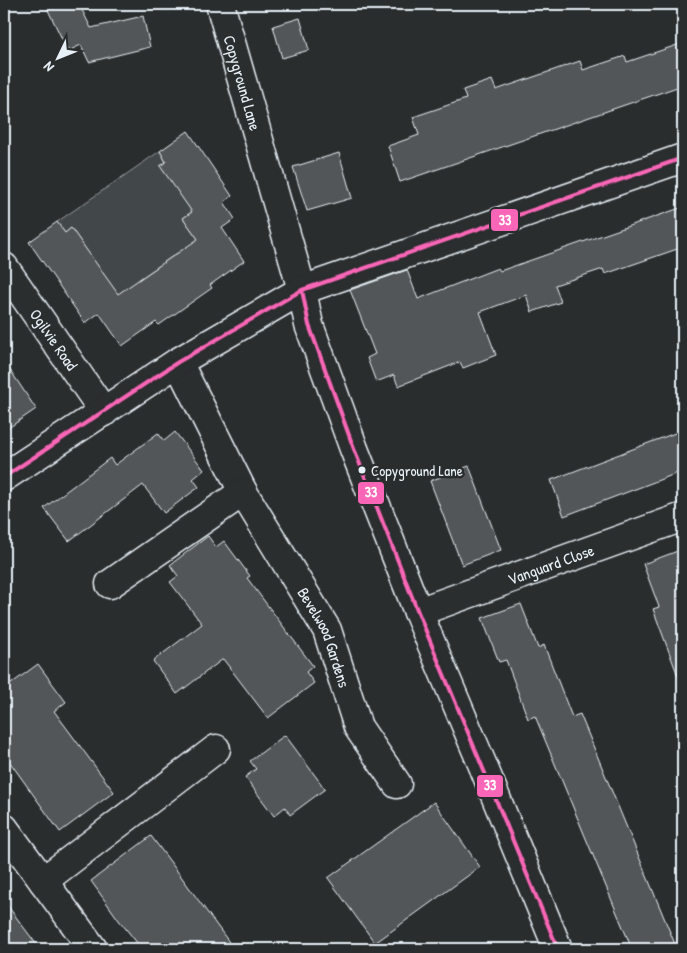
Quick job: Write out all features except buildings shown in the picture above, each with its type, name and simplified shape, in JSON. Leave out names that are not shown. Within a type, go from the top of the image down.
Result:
[{"type":"street","name":"Copyground Lane","points":[[220,4],[302,290],[309,325],[354,449],[418,612],[484,766],[558,949]]},
{"type":"street","points":[[4,477],[178,362],[302,290],[683,158]]},
{"type":"street","name":"Ogilvie Road","points":[[4,267],[104,412]]},
{"type":"street","name":"Bevelwood Gardens","points":[[178,362],[243,492],[327,630],[358,727],[397,784]]},
{"type":"street","points":[[110,584],[243,492]]},
{"type":"street","name":"Vanguard Close","points":[[418,612],[683,517]]},
{"type":"street","points":[[43,881],[216,749]]},
{"type":"street","points":[[4,828],[93,949]]},
{"type":"shaded area","points":[[160,151],[166,162],[161,166],[198,207],[183,218],[203,246],[177,253],[138,280],[122,302],[71,228],[65,233],[57,222]]},
{"type":"transit line","name":"33","points":[[4,477],[178,362],[302,290],[683,158]]},
{"type":"transit line","name":"33","points":[[302,290],[309,325],[354,449],[418,612],[558,949]]},
{"type":"place","name":"Copyground Lane","points":[[362,470]]}]
